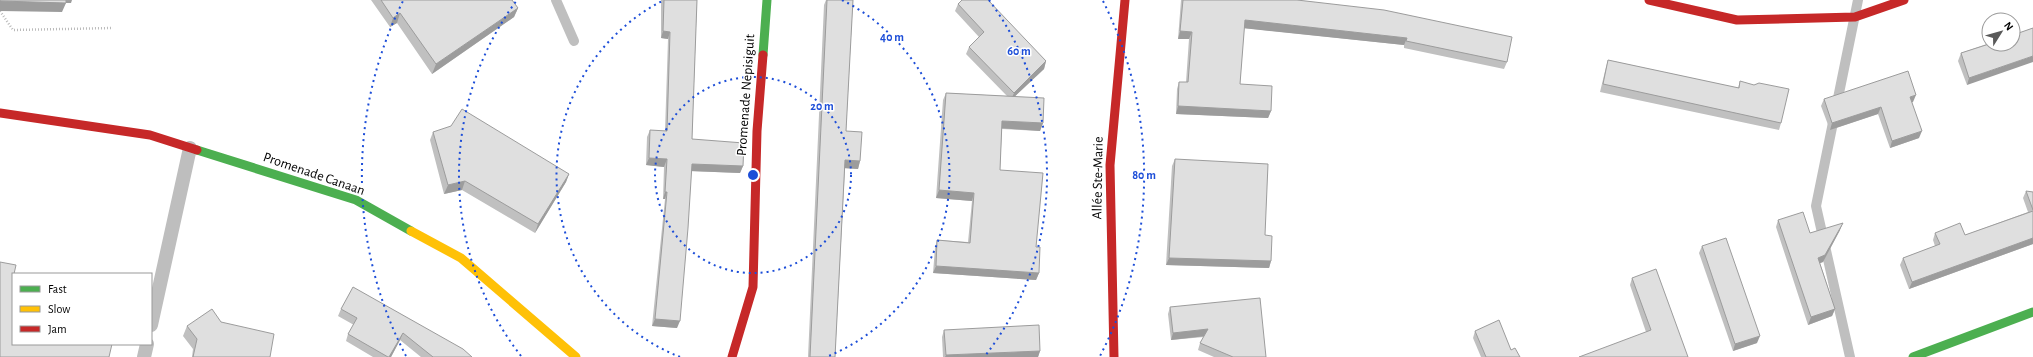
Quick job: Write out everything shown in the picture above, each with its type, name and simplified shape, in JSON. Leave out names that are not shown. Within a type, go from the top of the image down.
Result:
[{"type":"street","name":"Promenade Nepisiguit","points":[[732,357],[753,287],[757,131],[767,0]]},
{"type":"street","name":"Allée Ste-Marie","points":[[1114,357],[1110,165],[1125,0]]},
{"type":"street","points":[[1649,0],[1737,20],[1855,17],[1904,0]]},
{"type":"street","name":"Promenade Canaan","points":[[0,113],[150,134],[356,200],[461,258],[576,357]]},
{"type":"street","points":[[1913,357],[2033,312]]},
{"type":"lane","points":[[152,320],[190,148]]},
{"type":"lane","points":[[144,357],[147,345]]},
{"type":"path","points":[[0,11],[14,30],[114,28]]},
{"type":"building","points":[[66,0],[66,3],[0,1]]},
{"type":"building","points":[[381,0],[512,0],[518,8],[436,64],[400,13],[393,18]]},
{"type":"building","points":[[664,0],[697,0],[692,139],[744,143],[743,166],[692,164],[680,321],[655,319],[667,192],[665,192],[667,159],[649,158],[650,130],[667,131],[670,32],[663,31]]},
{"type":"building","points":[[827,0],[853,0],[846,131],[862,132],[860,161],[845,160],[835,357],[810,357]]},
{"type":"building","points":[[962,0],[988,0],[1046,61],[1014,93],[969,47],[984,32],[958,4]]},
{"type":"building","points":[[1183,0],[1297,0],[1384,10],[1512,37],[1507,62],[1406,41],[1407,38],[1245,20],[1240,84],[1272,86],[1271,111],[1178,106],[1179,82],[1188,82],[1192,32],[1180,31]]},
{"type":"building","points":[[2033,28],[2033,56],[1969,78],[1961,53],[1981,47],[1981,52],[2021,52],[2021,32]]},
{"type":"building","points":[[1608,60],[1739,88],[1740,81],[1754,85],[1759,83],[1789,89],[1781,123],[1603,84]]},
{"type":"building","points":[[1908,71],[1916,95],[1910,97],[1922,131],[1892,141],[1881,107],[1832,123],[1824,99]]},
{"type":"building","points":[[946,93],[1044,98],[1043,123],[1002,121],[1000,170],[1043,173],[1036,247],[1040,247],[1039,273],[936,266],[937,240],[970,243],[974,193],[939,190]]},
{"type":"building","points":[[462,109],[569,174],[538,224],[465,181],[448,185],[433,132],[451,126]]},
{"type":"building","points":[[1175,159],[1268,164],[1265,235],[1272,236],[1271,261],[1169,258]]},
{"type":"building","points":[[2026,191],[2033,192],[2033,210]]},
{"type":"building","points":[[2033,211],[2033,238],[1912,282],[1903,258],[1940,244],[1935,233],[1960,223],[1965,235]]},
{"type":"building","points":[[1803,212],[1810,233],[1843,223],[1825,255],[1818,258],[1835,309],[1811,317],[1778,220]]},
{"type":"building","points":[[1726,238],[1760,336],[1735,344],[1702,246]]},
{"type":"building","points":[[0,262],[16,265],[14,273],[12,273],[12,345],[112,345],[109,357],[0,357]]},
{"type":"building","points":[[1656,269],[1688,357],[1579,357],[1651,330],[1632,278]]},
{"type":"building","points":[[353,287],[463,349],[472,357],[433,357],[403,333],[388,357],[348,334],[357,318],[341,309]]},
{"type":"building","points":[[1260,298],[1266,357],[1233,357],[1200,343],[1208,329],[1173,333],[1170,307]]},
{"type":"building","points":[[212,309],[221,322],[274,334],[270,357],[193,357],[197,339],[187,326]]},
{"type":"building","points":[[1499,320],[1511,350],[1515,348],[1520,357],[1486,357],[1475,331]]},
{"type":"building","points":[[1039,325],[1040,351],[946,355],[944,330]]},
{"type":"waterway","points":[[556,0],[574,41]]},
{"type":"waterway","points":[[1850,357],[1816,206],[1858,0]]},
{"type":"traffic: fast","points":[[763,55],[767,0]]},
{"type":"traffic: fast","points":[[197,150],[356,200],[411,231]]},
{"type":"traffic: fast","points":[[1913,357],[2033,312]]},
{"type":"traffic: slow","points":[[411,231],[461,258],[576,357]]},
{"type":"traffic: jam","points":[[1114,357],[1110,165],[1125,0]]},
{"type":"traffic: jam","points":[[1649,0],[1737,20],[1855,17],[1904,0]]},
{"type":"traffic: jam","points":[[732,357],[753,287],[757,131],[763,55]]},
{"type":"traffic: jam","points":[[0,113],[150,135],[197,150]]}]
